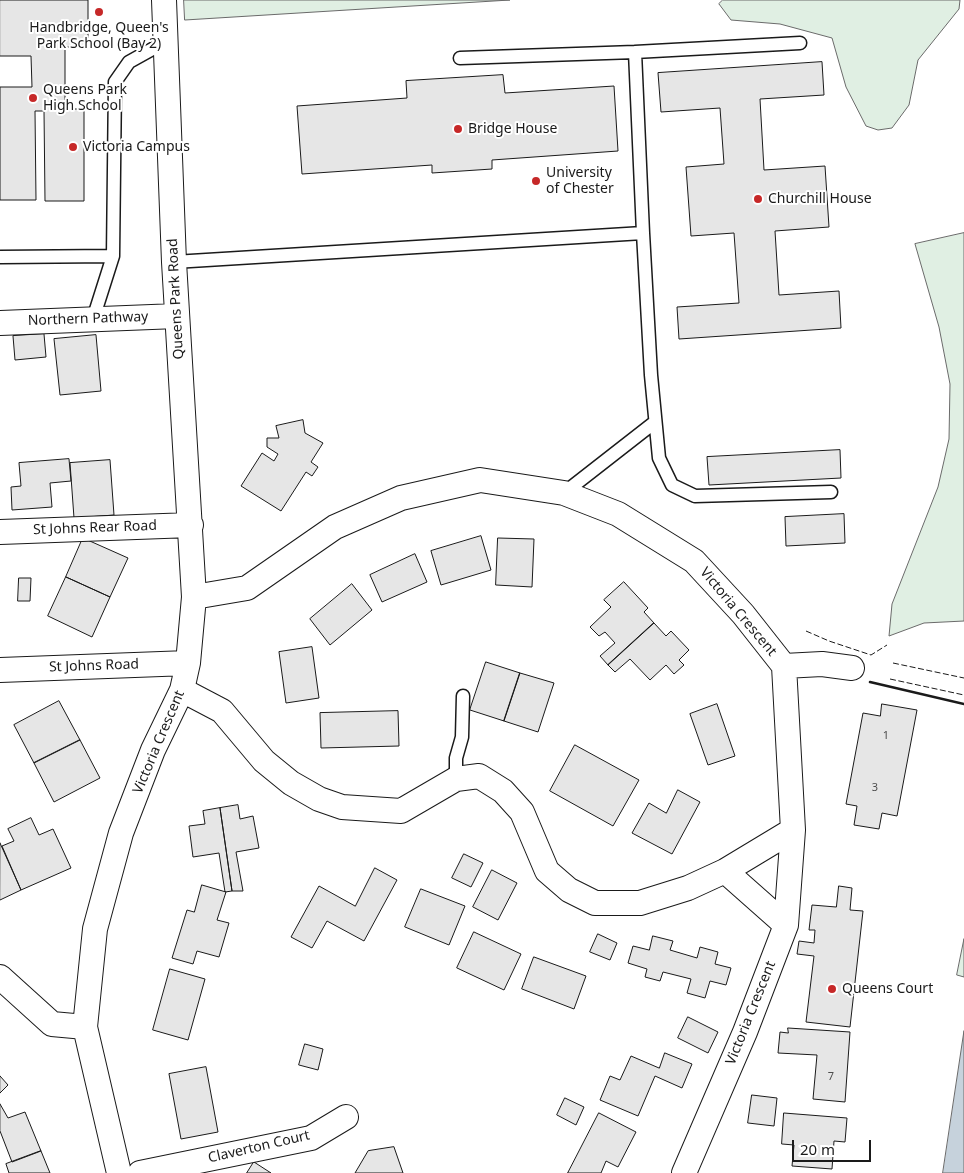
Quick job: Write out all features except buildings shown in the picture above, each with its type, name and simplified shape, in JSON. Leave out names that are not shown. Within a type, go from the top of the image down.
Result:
[{"type":"street","name":"Queens Park Road","points":[[164,0],[176,316],[191,524],[194,597]]},
{"type":"street","name":"Northern Pathway","points":[[0,323],[176,316]]},
{"type":"street","name":"Victoria Crescent","points":[[119,1173],[85,1028],[94,929],[121,833],[153,750],[182,690],[188,663],[194,597],[247,588],[335,527],[401,498],[480,480],[564,493],[618,514],[694,561],[743,614],[784,666],[793,830],[786,925],[744,1032],[684,1173]]},
{"type":"street","name":"St Johns Rear Road","points":[[0,532],[191,524]]},
{"type":"street","name":"St Johns Road","points":[[0,670],[188,663]]},
{"type":"street","name":"Victoria Crescent","points":[[784,666],[822,664],[852,668]]},
{"type":"street","points":[[182,690],[222,711],[264,761],[291,783],[319,799],[342,807],[401,811],[456,779],[480,776],[503,791],[522,812],[547,871],[569,890],[595,902],[640,903],[688,888],[725,872],[793,830]]},
{"type":"street","points":[[725,872],[786,925]]},
{"type":"street","points":[[0,977],[52,1024],[85,1028]]},
{"type":"street","name":"Claverton Court","points":[[140,1173],[311,1138],[346,1117]]},
{"type":"lane","points":[[93,319],[113,256],[115,82],[129,62],[165,42]]},
{"type":"lane","points":[[460,58],[634,52],[800,43]]},
{"type":"lane","points":[[634,52],[643,233],[659,458],[672,485],[695,496],[831,492]]},
{"type":"lane","points":[[174,262],[643,233]]},
{"type":"lane","points":[[0,257],[113,256]]},
{"type":"lane","points":[[564,493],[656,422]]},
{"type":"lane","points":[[456,779],[456,758],[462,737],[464,696]]},
{"type":"green space","points":[[184,0],[510,0],[185,20]]},
{"type":"green space","points":[[723,0],[960,0],[959,9],[918,60],[909,105],[892,128],[878,130],[866,126],[846,87],[832,38],[780,24],[731,20],[719,4]]},
{"type":"green space","points":[[964,233],[964,621],[924,623],[889,636],[892,604],[938,487],[949,439],[950,384],[939,327],[915,244]]},
{"type":"green space","points":[[964,939],[964,977],[957,975]]},
{"type":"shaded area","points":[[964,1031],[964,1173],[943,1173]]},
{"type":"fence","points":[[806,631],[871,655],[887,645]]},
{"type":"fence","points":[[893,663],[964,678]]},
{"type":"fence","points":[[890,679],[964,695]]},
{"type":"wall","points":[[870,682],[964,704]]},
{"type":"place","name":"Handbridge, Queen's Park School (Bay 2)","points":[[99,12]]},
{"type":"place","name":"Queens Park High School","points":[[33,98]]},
{"type":"place","name":"Bridge House","points":[[458,129]]},
{"type":"place","name":"Victoria Campus","points":[[73,147]]},
{"type":"place","name":"University of Chester","points":[[536,181]]},
{"type":"place","name":"Churchill House","points":[[758,199]]},
{"type":"place","name":"Queens Court","points":[[832,989]]}]
